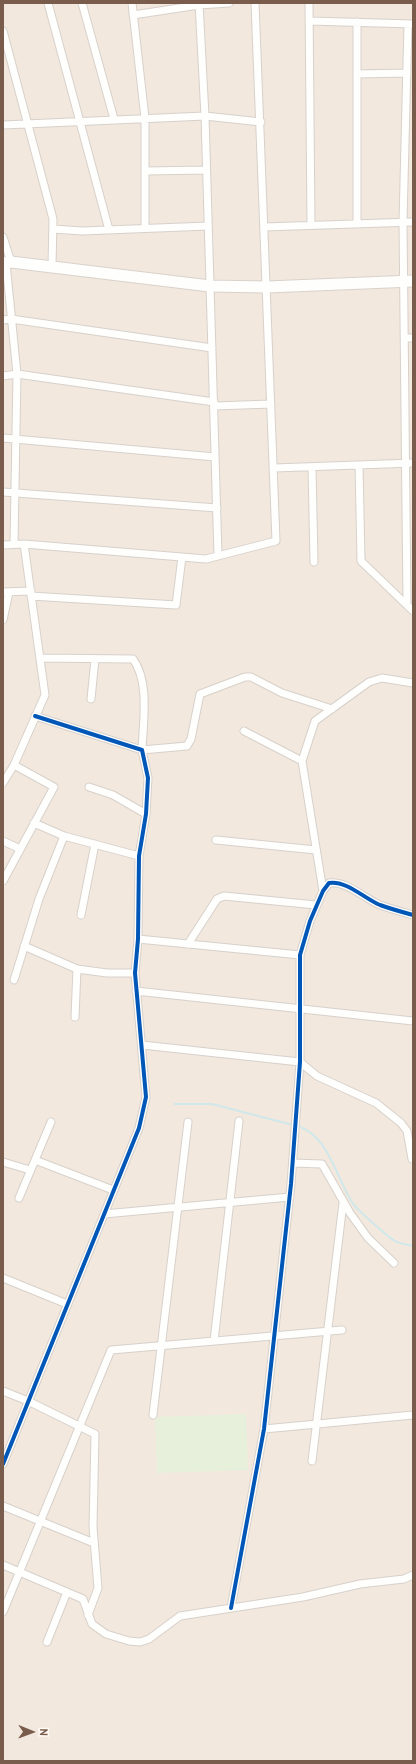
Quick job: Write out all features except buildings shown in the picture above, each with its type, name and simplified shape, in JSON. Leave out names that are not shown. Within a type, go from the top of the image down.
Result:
[{"type":"street","points":[[48,3],[81,121],[109,230]]},
{"type":"street","points":[[82,3],[114,119]]},
{"type":"street","points":[[132,3],[145,118],[146,228]]},
{"type":"street","points":[[133,15],[199,4],[229,3]]},
{"type":"street","points":[[3,544],[24,544],[206,559],[276,541],[255,3]]},
{"type":"street","points":[[309,3],[311,226]]},
{"type":"street","points":[[199,4],[205,116],[218,556]]},
{"type":"street","points":[[309,21],[411,24],[407,73],[403,222],[408,281],[404,338],[409,464],[411,608]]},
{"type":"street","points":[[357,22],[357,224]]},
{"type":"street","points":[[3,31],[53,219],[52,267]]},
{"type":"street","points":[[357,74],[407,73]]},
{"type":"street","points":[[3,125],[205,116],[260,122]]},
{"type":"street","points":[[145,171],[206,170]]},
{"type":"street","points":[[264,227],[413,222]]},
{"type":"street","points":[[53,229],[82,231],[208,226]]},
{"type":"street","points":[[3,236],[7,263],[16,374],[14,544]]},
{"type":"street","points":[[7,263],[210,286],[267,287],[408,281]]},
{"type":"street","points":[[3,320],[11,319],[212,348]]},
{"type":"street","points":[[404,338],[413,338]]},
{"type":"street","points":[[3,376],[16,374],[214,404],[271,404]]},
{"type":"street","points":[[3,438],[16,437],[215,457]]},
{"type":"street","points":[[274,468],[409,464]]},
{"type":"street","points":[[360,465],[361,561],[411,608]]},
{"type":"street","points":[[312,467],[314,562]]},
{"type":"street","points":[[3,492],[15,491],[217,508]]},
{"type":"street","points":[[3,783],[14,765],[45,695],[24,544]]},
{"type":"street","points":[[3,620],[6,592],[176,605],[182,557]]},
{"type":"street","points":[[3,1464],[139,1128],[146,1097],[135,973],[138,939],[139,856],[146,814],[148,778],[142,750],[143,682],[139,667],[133,659],[40,658]]},
{"type":"street","points":[[91,699],[95,659]]},
{"type":"street","points":[[35,716],[142,750],[186,746],[191,739],[200,694],[245,677],[251,677],[282,693],[332,709]]},
{"type":"street","points":[[323,891],[302,761],[315,721],[369,682],[382,678],[413,683]]},
{"type":"street","points":[[244,731],[302,761]]},
{"type":"street","points":[[3,881],[54,787],[14,765]]},
{"type":"street","points":[[89,787],[113,795],[146,814]]},
{"type":"street","points":[[34,823],[64,836],[139,856]]},
{"type":"street","points":[[14,980],[39,899],[64,836]]},
{"type":"street","points":[[216,840],[316,850]]},
{"type":"street","points":[[3,841],[20,849]]},
{"type":"street","points":[[81,915],[95,844]]},
{"type":"street","points":[[231,1608],[264,1429],[290,1197],[300,1062],[300,955],[316,905],[329,883],[334,882],[349,888],[379,905],[413,915]]},
{"type":"street","points":[[188,944],[217,898],[224,896],[316,905]]},
{"type":"street","points":[[138,939],[300,955]]},
{"type":"street","points":[[24,946],[77,969],[107,973],[135,973]]},
{"type":"street","points":[[75,1018],[77,969]]},
{"type":"street","points":[[136,991],[413,1021]]},
{"type":"street","points":[[142,1045],[300,1062],[317,1076],[376,1103],[401,1123],[407,1131],[412,1159],[404,1158]]},
{"type":"street","points":[[214,1341],[239,1121]]},
{"type":"street","points":[[19,1198],[51,1122]]},
{"type":"street","points":[[153,1415],[188,1122]]},
{"type":"street","points":[[35,1160],[113,1190]]},
{"type":"street","points":[[3,1162],[30,1170]]},
{"type":"street","points":[[293,1163],[322,1164],[343,1203],[368,1238],[394,1263]]},
{"type":"street","points":[[104,1214],[290,1197]]},
{"type":"street","points":[[312,1461],[343,1203]]},
{"type":"street","points":[[3,1278],[68,1304]]},
{"type":"street","points":[[3,1612],[110,1350],[342,1330]]},
{"type":"street","points":[[3,1391],[28,1401],[95,1434],[94,1543],[98,1588],[88,1614]]},
{"type":"street","points":[[264,1429],[413,1415]]},
{"type":"street","points":[[3,1506],[94,1543]]},
{"type":"street","points":[[3,1565],[83,1599],[92,1624],[106,1634],[129,1641],[140,1642],[149,1639],[180,1616],[303,1597],[360,1584],[404,1579],[413,1575]]},
{"type":"street","points":[[47,1642],[67,1592]]},
{"type":"shaded area","points":[[3,3],[413,3],[413,1761],[3,1761]]},
{"type":"green space","points":[[246,1414],[248,1470],[157,1473],[155,1417]]},
{"type":"waterway","points":[[175,1104],[212,1104],[293,1125]]},
{"type":"waterway","points":[[297,1126],[308,1131],[317,1138],[330,1158],[346,1192],[359,1210],[395,1241],[413,1246]]},
{"type":"cycle path","points":[[3,1464],[139,1128],[146,1097],[135,973],[138,939],[139,856],[146,814],[148,778],[142,750],[35,716]]},
{"type":"cycle path","points":[[231,1608],[264,1429],[291,1184],[300,1062],[300,955],[310,921],[323,891],[329,883],[342,884],[380,905],[413,915]]}]
